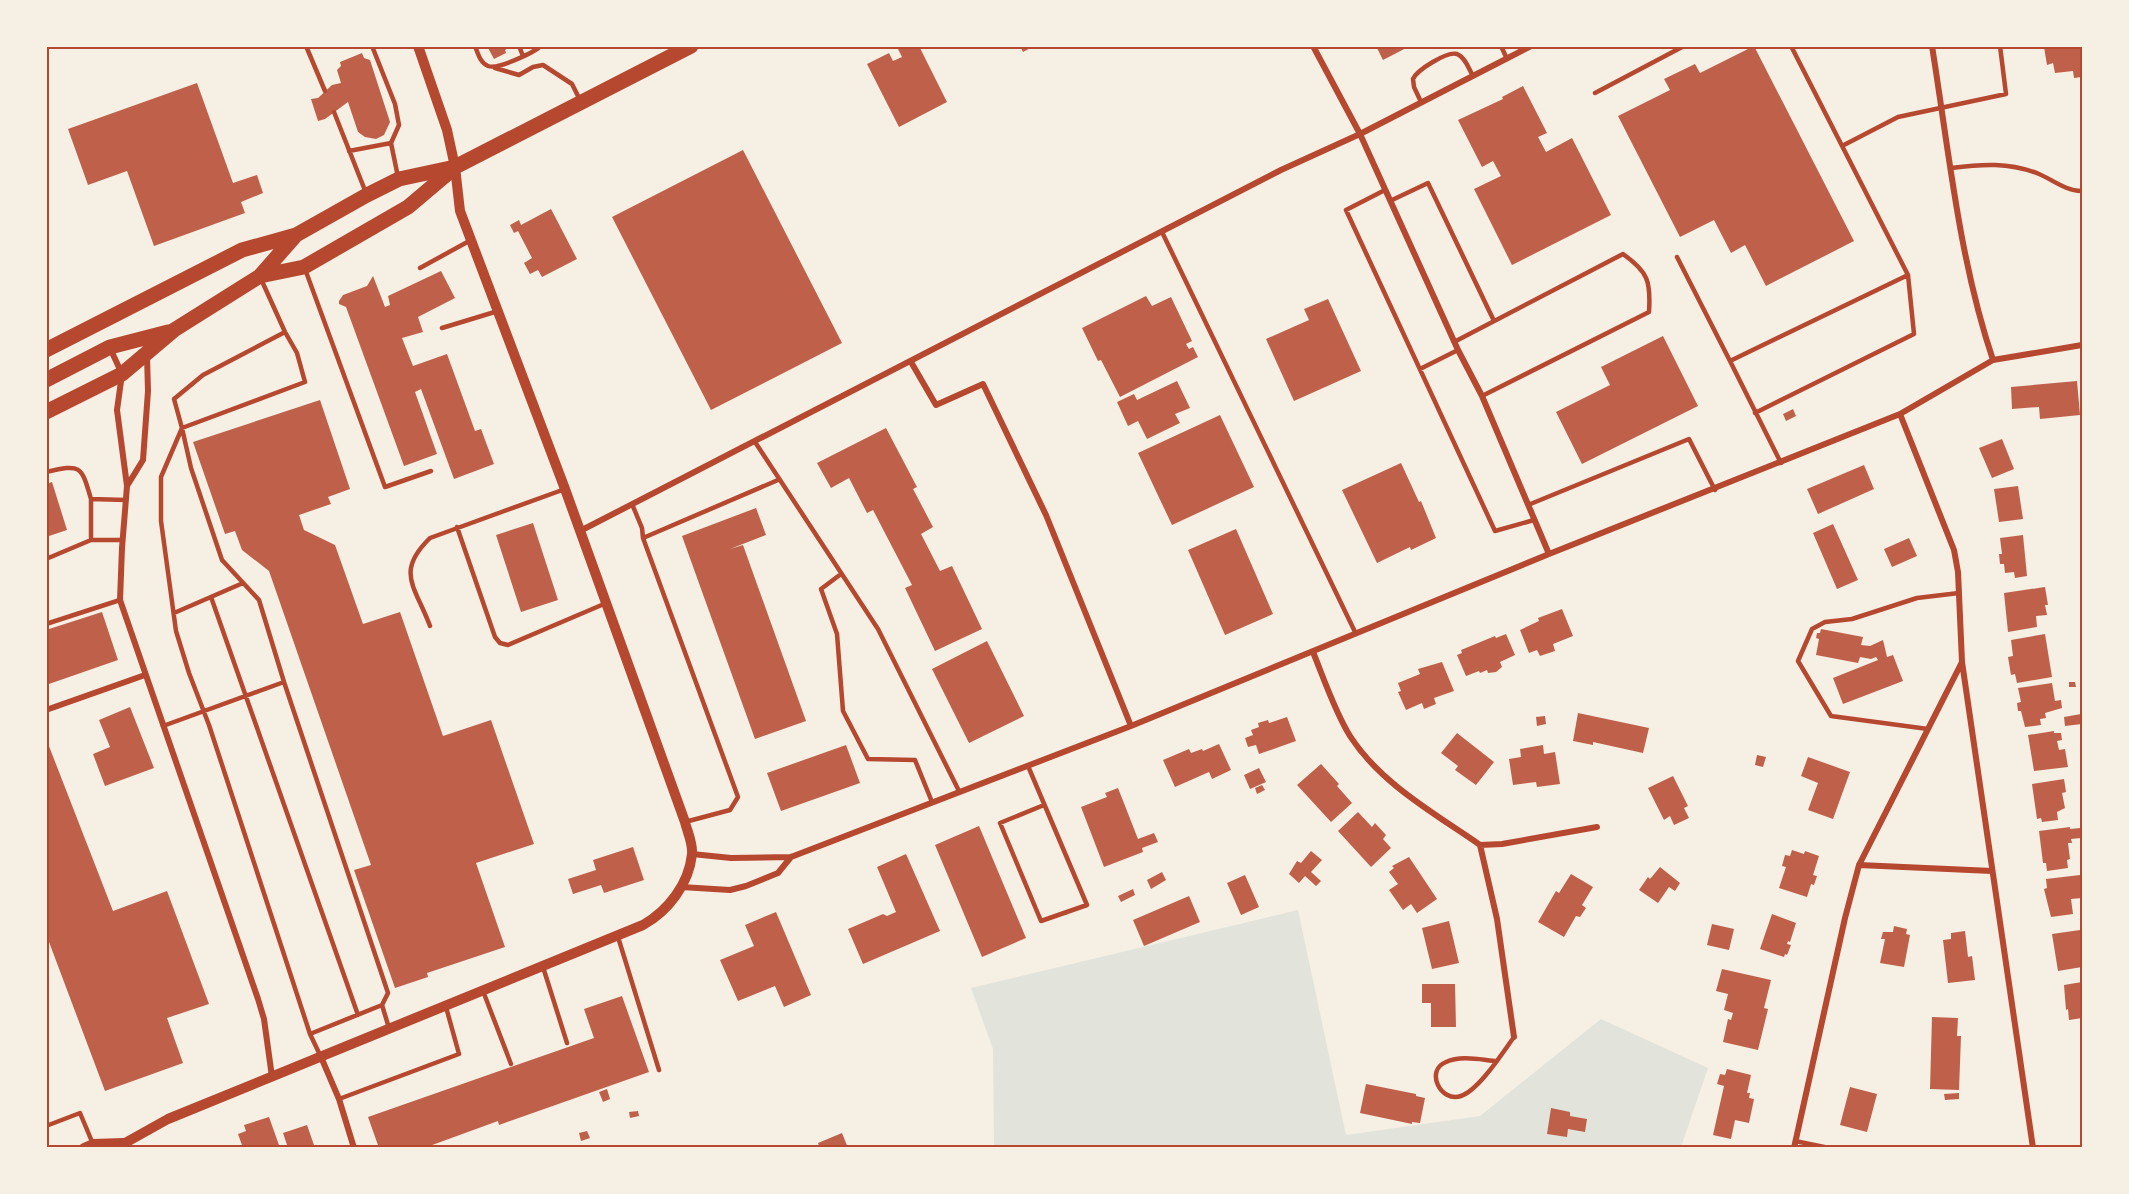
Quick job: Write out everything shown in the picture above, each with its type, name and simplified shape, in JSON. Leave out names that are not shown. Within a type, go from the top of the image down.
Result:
[{"type":"main road","points":[[260,276],[304,267],[408,207],[455,167],[691,46]]},
{"type":"main road","points":[[46,350],[242,249],[296,235],[399,179],[455,167]]},
{"type":"main road","points":[[46,412],[122,374],[174,330],[260,276],[296,235]]},
{"type":"main road","points":[[46,380],[110,347],[174,330]]},
{"type":"street","points":[[89,1146],[120,1145],[168,1119],[618,937],[653,920],[674,899],[681,887],[692,854],[685,822],[565,489],[460,211],[455,167],[447,130],[418,46]]},
{"type":"street","points":[[1313,46],[1360,134],[1454,342],[1482,396],[1549,554]]},
{"type":"street","points":[[580,531],[1281,170],[1360,134],[1531,46]]},
{"type":"street","points":[[1932,46],[1971,287],[1993,360]]},
{"type":"street","points":[[692,854],[731,858],[791,857],[1131,726],[1549,554],[1715,490],[1900,414],[1993,360],[2082,345]]},
{"type":"street","points":[[110,347],[122,374],[117,410],[127,486],[120,600],[258,999],[264,1019],[273,1077]]},
{"type":"street","points":[[127,486],[143,460],[148,391],[146,353]]},
{"type":"street","points":[[911,362],[936,405],[983,384],[1046,515],[1131,726]]},
{"type":"street","points":[[1900,414],[1954,550],[1958,572],[1962,662],[2033,1148]]},
{"type":"street","points":[[1313,652],[1350,736],[1368,758],[1393,784],[1479,844],[1502,843],[1598,827]]},
{"type":"street","points":[[1795,1144],[1858,865],[1962,662]]},
{"type":"street","points":[[46,710],[145,675]]},
{"type":"street","points":[[1479,844],[1497,919],[1514,1037]]},
{"type":"street","points":[[681,887],[730,890],[746,886],[778,873],[791,857]]},
{"type":"street","points":[[1858,865],[1992,871]]},
{"type":"street","points":[[321,1057],[339,1099],[354,1148]]},
{"type":"lane","points":[[306,46],[326,91]]},
{"type":"lane","points":[[372,46],[396,104],[399,125],[391,143],[399,179]]},
{"type":"lane","points":[[475,46],[480,60],[486,66],[519,75],[533,67],[543,65],[572,84],[581,103]]},
{"type":"lane","points":[[519,46],[523,56]]},
{"type":"lane","points":[[495,68],[541,46]]},
{"type":"lane","points":[[1501,46],[1507,59]]},
{"type":"lane","points":[[1595,93],[1684,46]]},
{"type":"lane","points":[[1755,413],[1914,334],[1908,275],[1791,46]]},
{"type":"lane","points":[[1842,146],[1898,117],[2007,94],[2000,46]]},
{"type":"lane","points":[[1421,102],[1413,79],[1422,68],[1451,53],[1458,54],[1464,59],[1473,76]]},
{"type":"lane","points":[[333,112],[367,195]]},
{"type":"lane","points":[[349,151],[391,143]]},
{"type":"lane","points":[[1951,168],[2004,164],[2038,174],[2072,191],[2082,192]]},
{"type":"lane","points":[[1390,201],[1428,183],[1494,321]]},
{"type":"lane","points":[[1385,190],[1346,210],[1495,531],[1534,519]]},
{"type":"lane","points":[[1162,232],[1356,634]]},
{"type":"lane","points":[[420,268],[471,240]]},
{"type":"lane","points":[[1454,342],[1623,254],[1639,266],[1651,289],[1650,312],[1482,396]]},
{"type":"lane","points":[[1677,257],[1781,463]]},
{"type":"lane","points":[[304,267],[386,487],[431,471]]},
{"type":"lane","points":[[1730,361],[1908,275]]},
{"type":"lane","points":[[260,276],[297,353],[305,382],[182,428],[161,477],[161,521],[176,630],[189,674],[204,712],[310,1034],[321,1057]]},
{"type":"lane","points":[[442,328],[498,311]]},
{"type":"lane","points":[[285,332],[203,375],[174,399],[191,468],[222,560],[259,600],[284,682],[388,993],[382,1005],[310,1034]]},
{"type":"lane","points":[[1420,369],[1458,350]]},
{"type":"lane","points":[[1528,505],[1689,439],[1715,490]]},
{"type":"lane","points":[[755,442],[878,629],[959,791]]},
{"type":"lane","points":[[46,472],[71,466],[78,469],[84,477],[91,499],[91,540]]},
{"type":"lane","points":[[643,538],[778,480]]},
{"type":"lane","points":[[430,626],[409,574],[410,564],[417,550],[430,538],[565,489]]},
{"type":"lane","points":[[91,499],[126,500]]},
{"type":"lane","points":[[632,504],[738,797],[730,810],[685,822]]},
{"type":"lane","points":[[457,527],[495,637],[500,643],[508,645],[606,603]]},
{"type":"lane","points":[[46,559],[91,540],[122,540]]},
{"type":"lane","points":[[841,574],[821,590],[837,634],[843,711],[868,759],[915,760],[932,802]]},
{"type":"lane","points":[[174,613],[243,583]]},
{"type":"lane","points":[[1928,729],[1831,716],[1798,661],[1812,629],[1826,622],[1852,619],[1917,598],[1959,593]]},
{"type":"lane","points":[[211,597],[358,1015]]},
{"type":"lane","points":[[46,624],[120,600]]},
{"type":"lane","points":[[163,726],[284,682]]},
{"type":"lane","points":[[1028,766],[1087,905],[1041,921],[1000,823],[1044,805]]},
{"type":"lane","points":[[618,937],[659,1070]]},
{"type":"lane","points":[[543,967],[567,1043]]},
{"type":"lane","points":[[483,991],[511,1064]]},
{"type":"lane","points":[[382,1005],[390,1030]]},
{"type":"lane","points":[[339,1099],[459,1054],[446,1006]]},
{"type":"lane","points":[[1497,1060],[1456,1059],[1443,1062],[1436,1072],[1436,1082],[1441,1091],[1450,1096],[1461,1096],[1474,1086],[1497,1060],[1514,1037]]},
{"type":"lane","points":[[46,1126],[80,1113],[89,1146]]},
{"type":"lane","points":[[1795,1144],[1829,1148]]},
{"type":"shaded area","points":[[1298,910],[1346,1135],[1480,1116],[1601,1019],[1708,1068],[1681,1147],[994,1147],[993,1049],[971,988]]},
{"type":"building","points":[[487,46],[512,46],[505,50],[506,53],[494,59]]},
{"type":"building","points":[[902,46],[919,46],[947,102],[899,127],[867,64],[889,53],[893,61],[902,57],[898,49]]},
{"type":"building","points":[[1020,46],[1034,46],[1023,52]]},
{"type":"building","points":[[1376,46],[1410,46],[1383,60]]},
{"type":"building","points":[[1754,46],[1854,241],[1766,286],[1745,245],[1731,253],[1714,220],[1680,237],[1618,116],[1670,90],[1664,79],[1695,64],[1700,73]]},
{"type":"building","points":[[2082,46],[2082,77],[2074,78],[2073,71],[2055,73],[2053,63],[2047,65],[2044,47]]},
{"type":"building","points":[[362,53],[364,58],[370,60],[390,122],[384,135],[376,139],[365,137],[358,132],[348,102],[325,119],[318,121],[311,99],[318,98],[332,85],[341,83],[337,70],[341,66],[340,62]]},
{"type":"building","points":[[197,83],[233,183],[257,175],[263,193],[241,202],[245,213],[154,246],[127,171],[88,185],[68,129]]},
{"type":"building","points":[[1523,86],[1547,133],[1538,137],[1546,152],[1572,138],[1611,215],[1512,265],[1474,189],[1501,176],[1493,161],[1482,167],[1458,120],[1503,99],[1502,97]]},
{"type":"building","points":[[743,150],[842,343],[711,410],[612,217]]},
{"type":"building","points":[[551,209],[577,259],[542,277],[538,270],[530,274],[524,263],[532,258],[518,231],[514,233],[510,225],[519,220],[521,225]]},
{"type":"building","points":[[441,271],[455,298],[418,317],[423,332],[402,338],[413,366],[447,354],[475,431],[481,429],[494,464],[454,479],[421,389],[415,392],[437,454],[404,466],[346,307],[339,304],[343,295],[367,286],[373,276],[385,307],[390,305],[388,296]]},
{"type":"building","points":[[1146,296],[1152,306],[1171,297],[1192,341],[1186,344],[1189,349],[1193,347],[1198,357],[1120,397],[1101,360],[1098,361],[1082,328]]},
{"type":"building","points":[[1328,299],[1361,371],[1294,401],[1266,339],[1309,320],[1304,309]]},
{"type":"building","points":[[1663,336],[1698,406],[1582,464],[1556,412],[1610,385],[1601,367]]},
{"type":"building","points":[[1177,381],[1190,408],[1175,414],[1180,423],[1147,439],[1138,421],[1128,426],[1117,402],[1134,394],[1137,400]]},
{"type":"building","points":[[2077,381],[2080,415],[2040,419],[2039,407],[2012,409],[2011,387]]},
{"type":"building","points":[[320,400],[350,489],[328,497],[331,504],[299,515],[304,530],[335,545],[363,624],[400,612],[443,736],[491,720],[534,844],[476,863],[505,947],[427,973],[428,977],[395,988],[354,870],[371,865],[269,571],[242,550],[235,531],[225,534],[193,442]]},
{"type":"building","points":[[1793,409],[1796,416],[1786,421],[1783,414]]},
{"type":"building","points":[[1220,415],[1254,487],[1172,525],[1138,453]]},
{"type":"building","points":[[886,428],[917,487],[913,489],[933,527],[921,534],[940,571],[952,566],[982,629],[935,651],[905,588],[912,585],[873,510],[867,513],[849,478],[831,488],[817,463]]},
{"type":"building","points":[[2002,439],[2014,469],[1992,478],[1979,448]]},
{"type":"building","points":[[1401,463],[1419,502],[1421,501],[1436,538],[1411,550],[1410,547],[1377,563],[1342,490]]},
{"type":"building","points":[[1864,465],[1874,489],[1818,514],[1807,489]]},
{"type":"building","points":[[52,482],[67,530],[46,537],[46,484]]},
{"type":"building","points":[[2018,486],[2023,519],[1999,522],[1994,489]]},
{"type":"building","points":[[756,508],[766,535],[730,549],[743,545],[806,721],[755,739],[682,536]]},
{"type":"building","points":[[533,523],[558,600],[521,612],[496,535]]},
{"type":"building","points":[[1833,524],[1858,580],[1837,589],[1813,533]]},
{"type":"building","points":[[1236,529],[1273,614],[1225,635],[1188,550]]},
{"type":"building","points":[[2023,535],[2027,576],[2015,578],[2014,572],[2005,573],[2004,564],[2000,564],[1999,554],[2002,554],[2000,538]]},
{"type":"building","points":[[1909,538],[1917,556],[1892,567],[1884,549]]},
{"type":"building","points":[[2045,587],[2047,615],[2036,616],[2037,627],[2008,632],[2004,593]]},
{"type":"building","points":[[1562,609],[1573,636],[1553,644],[1555,651],[1540,656],[1537,650],[1529,653],[1520,630],[1539,621],[1538,618]]},
{"type":"building","points":[[102,612],[118,660],[46,685],[46,630]]},
{"type":"building","points":[[1821,629],[1863,637],[1861,645],[1870,646],[1883,640],[1887,657],[1893,655],[1903,681],[1843,704],[1833,678],[1878,660],[1876,657],[1871,659],[1860,657],[1858,663],[1816,655],[1819,639],[1816,638]]},
{"type":"building","points":[[1506,634],[1515,655],[1500,662],[1502,667],[1496,672],[1488,673],[1487,670],[1480,673],[1479,671],[1466,676],[1457,655],[1462,653],[1461,650],[1495,636],[1496,638]]},
{"type":"building","points":[[2045,634],[2052,677],[2017,683],[2015,674],[2011,675],[2008,657],[2013,656],[2011,640]]},
{"type":"building","points":[[987,641],[1024,716],[969,743],[932,669]]},
{"type":"building","points":[[1442,662],[1454,691],[1434,698],[1436,704],[1424,709],[1422,703],[1406,710],[1398,692],[1401,691],[1398,683],[1420,674],[1418,669]]},
{"type":"building","points":[[2069,682],[2075,682],[2076,687],[2069,687]]},
{"type":"building","points":[[2052,683],[2055,701],[2061,700],[2062,708],[2045,713],[2046,718],[2040,719],[2041,725],[2025,727],[2021,711],[2018,711],[2017,703],[2021,702],[2018,688]]},
{"type":"building","points":[[130,707],[154,768],[105,786],[93,754],[110,747],[99,720]]},
{"type":"building","points":[[1578,713],[1649,728],[1643,753],[1593,742],[1593,745],[1573,741]]},
{"type":"building","points":[[2081,714],[2082,724],[2065,726],[2064,717]]},
{"type":"building","points":[[1545,716],[1546,724],[1537,726],[1536,717]]},
{"type":"building","points":[[1287,717],[1296,741],[1259,754],[1256,745],[1248,747],[1245,738],[1253,735],[1251,730],[1259,727],[1258,723],[1268,720],[1269,723]]},
{"type":"building","points":[[2054,731],[2054,733],[2061,733],[2062,740],[2057,741],[2059,750],[2065,749],[2068,767],[2034,771],[2028,735]]},
{"type":"building","points":[[1457,733],[1494,762],[1476,785],[1455,770],[1458,766],[1441,753]]},
{"type":"building","points":[[47,741],[113,911],[167,891],[209,1004],[167,1018],[183,1063],[105,1091],[46,934]]},
{"type":"building","points":[[1219,744],[1231,770],[1212,779],[1209,772],[1175,787],[1163,760],[1189,749],[1191,753],[1202,749],[1203,751]]},
{"type":"building","points":[[846,745],[860,783],[781,811],[767,773]]},
{"type":"building","points":[[1543,745],[1544,754],[1555,752],[1560,784],[1537,787],[1536,782],[1513,785],[1509,759],[1521,757],[1520,749]]},
{"type":"building","points":[[1757,755],[1766,757],[1763,767],[1755,765]]},
{"type":"building","points":[[1808,757],[1850,772],[1833,819],[1808,810],[1818,783],[1801,776]]},
{"type":"building","points":[[1321,764],[1352,803],[1331,822],[1297,785]]},
{"type":"building","points":[[1259,768],[1266,782],[1250,789],[1244,775]]},
{"type":"building","points":[[1673,776],[1688,806],[1684,808],[1689,818],[1674,825],[1670,816],[1664,820],[1648,788]]},
{"type":"building","points":[[2064,779],[2066,792],[2062,793],[2065,808],[2057,812],[2058,820],[2042,822],[2041,818],[2037,819],[2032,784]]},
{"type":"building","points":[[1262,785],[1265,790],[1257,794],[1255,788]]},
{"type":"building","points":[[1118,788],[1138,839],[1154,833],[1158,842],[1142,848],[1143,852],[1104,867],[1081,807],[1107,797],[1105,793]]},
{"type":"building","points":[[1358,812],[1372,827],[1375,823],[1386,835],[1383,839],[1391,848],[1371,867],[1338,831]]},
{"type":"building","points":[[979,826],[1026,938],[982,957],[935,845]]},
{"type":"building","points":[[2070,827],[2070,829],[2080,828],[2081,838],[2071,839],[2072,843],[2068,843],[2070,859],[2067,860],[2068,868],[2047,871],[2046,863],[2043,863],[2039,831]]},
{"type":"building","points":[[633,847],[644,880],[604,893],[601,885],[573,894],[568,879],[596,870],[593,860]]},
{"type":"building","points":[[1792,850],[1804,854],[1805,851],[1819,856],[1813,875],[1817,876],[1814,885],[1811,884],[1807,897],[1779,888],[1786,867],[1782,866],[1785,855],[1790,856]]},
{"type":"building","points":[[1311,851],[1322,860],[1311,872],[1321,881],[1316,886],[1305,876],[1299,883],[1289,874],[1297,861],[1301,863]]},
{"type":"building","points":[[906,854],[940,931],[863,964],[848,929],[883,914],[887,916],[896,912],[877,867]]},
{"type":"building","points":[[1409,857],[1437,899],[1417,913],[1411,904],[1403,910],[1389,890],[1398,884],[1389,872],[1394,868],[1392,866]]},
{"type":"building","points":[[1660,867],[1680,883],[1675,891],[1669,887],[1658,903],[1639,890],[1648,877],[1650,879]]},
{"type":"building","points":[[1162,872],[1166,880],[1151,889],[1147,880]]},
{"type":"building","points":[[1571,874],[1593,887],[1582,905],[1586,908],[1580,917],[1576,916],[1564,937],[1538,922],[1556,891],[1559,893]]},
{"type":"building","points":[[1245,875],[1259,907],[1241,915],[1227,883]]},
{"type":"building","points":[[2080,875],[2082,898],[2071,899],[2073,914],[2051,917],[2044,889],[2047,888],[2046,879]]},
{"type":"building","points":[[1133,889],[1135,895],[1121,902],[1118,896]]},
{"type":"building","points":[[1189,896],[1200,922],[1144,946],[1133,920]]},
{"type":"building","points":[[776,912],[811,995],[784,1007],[775,986],[738,1001],[720,960],[754,946],[745,925]]},
{"type":"building","points":[[1772,914],[1796,923],[1790,942],[1788,941],[1787,944],[1791,945],[1784,957],[1760,949]]},
{"type":"building","points":[[1449,921],[1459,963],[1432,969],[1422,928]]},
{"type":"building","points":[[1712,924],[1734,929],[1729,950],[1707,945]]},
{"type":"building","points":[[1894,926],[1907,929],[1906,934],[1910,935],[1904,967],[1880,963],[1885,939],[1881,939],[1883,932],[1893,932]]},
{"type":"building","points":[[2080,930],[2082,967],[2058,971],[2052,934]]},
{"type":"building","points":[[1965,931],[1968,957],[1972,956],[1975,980],[1948,983],[1943,940],[1951,939],[1951,933]]},
{"type":"building","points":[[1722,969],[1771,980],[1764,1008],[1768,1009],[1758,1050],[1723,1042],[1728,1019],[1731,1020],[1733,1013],[1724,1010],[1728,994],[1716,991]]},
{"type":"building","points":[[2082,982],[2082,1018],[2069,1020],[2064,985]]},
{"type":"building","points":[[1422,984],[1455,984],[1456,1027],[1431,1027],[1431,1003],[1422,1003]]},
{"type":"building","points":[[622,996],[649,1072],[499,1125],[498,1121],[424,1148],[379,1148],[368,1117],[594,1038],[584,1009]]},
{"type":"building","points":[[1932,1017],[1958,1018],[1957,1036],[1961,1036],[1959,1090],[1930,1089]]},
{"type":"building","points":[[1727,1069],[1751,1075],[1747,1093],[1750,1093],[1749,1098],[1754,1099],[1749,1123],[1735,1120],[1731,1139],[1713,1135],[1724,1086],[1717,1084],[1720,1074],[1725,1075]]},
{"type":"building","points":[[1366,1084],[1416,1094],[1416,1096],[1425,1098],[1420,1123],[1412,1122],[1412,1124],[1360,1113]]},
{"type":"building","points":[[1850,1087],[1877,1094],[1867,1132],[1840,1125]]},
{"type":"building","points":[[607,1089],[610,1099],[603,1102],[599,1092]]},
{"type":"building","points":[[1959,1093],[1959,1099],[1945,1100],[1944,1094]]},
{"type":"building","points":[[1551,1108],[1570,1112],[1570,1116],[1587,1119],[1585,1132],[1568,1129],[1567,1137],[1547,1134]]},
{"type":"building","points":[[638,1111],[639,1116],[630,1118],[629,1112]]},
{"type":"building","points":[[269,1117],[280,1148],[243,1148],[238,1134],[246,1131],[244,1125]]},
{"type":"building","points":[[307,1125],[315,1148],[288,1148],[283,1133]]},
{"type":"building","points":[[587,1131],[590,1138],[581,1141],[579,1133]]},
{"type":"building","points":[[842,1133],[848,1148],[820,1148],[818,1143]]}]
